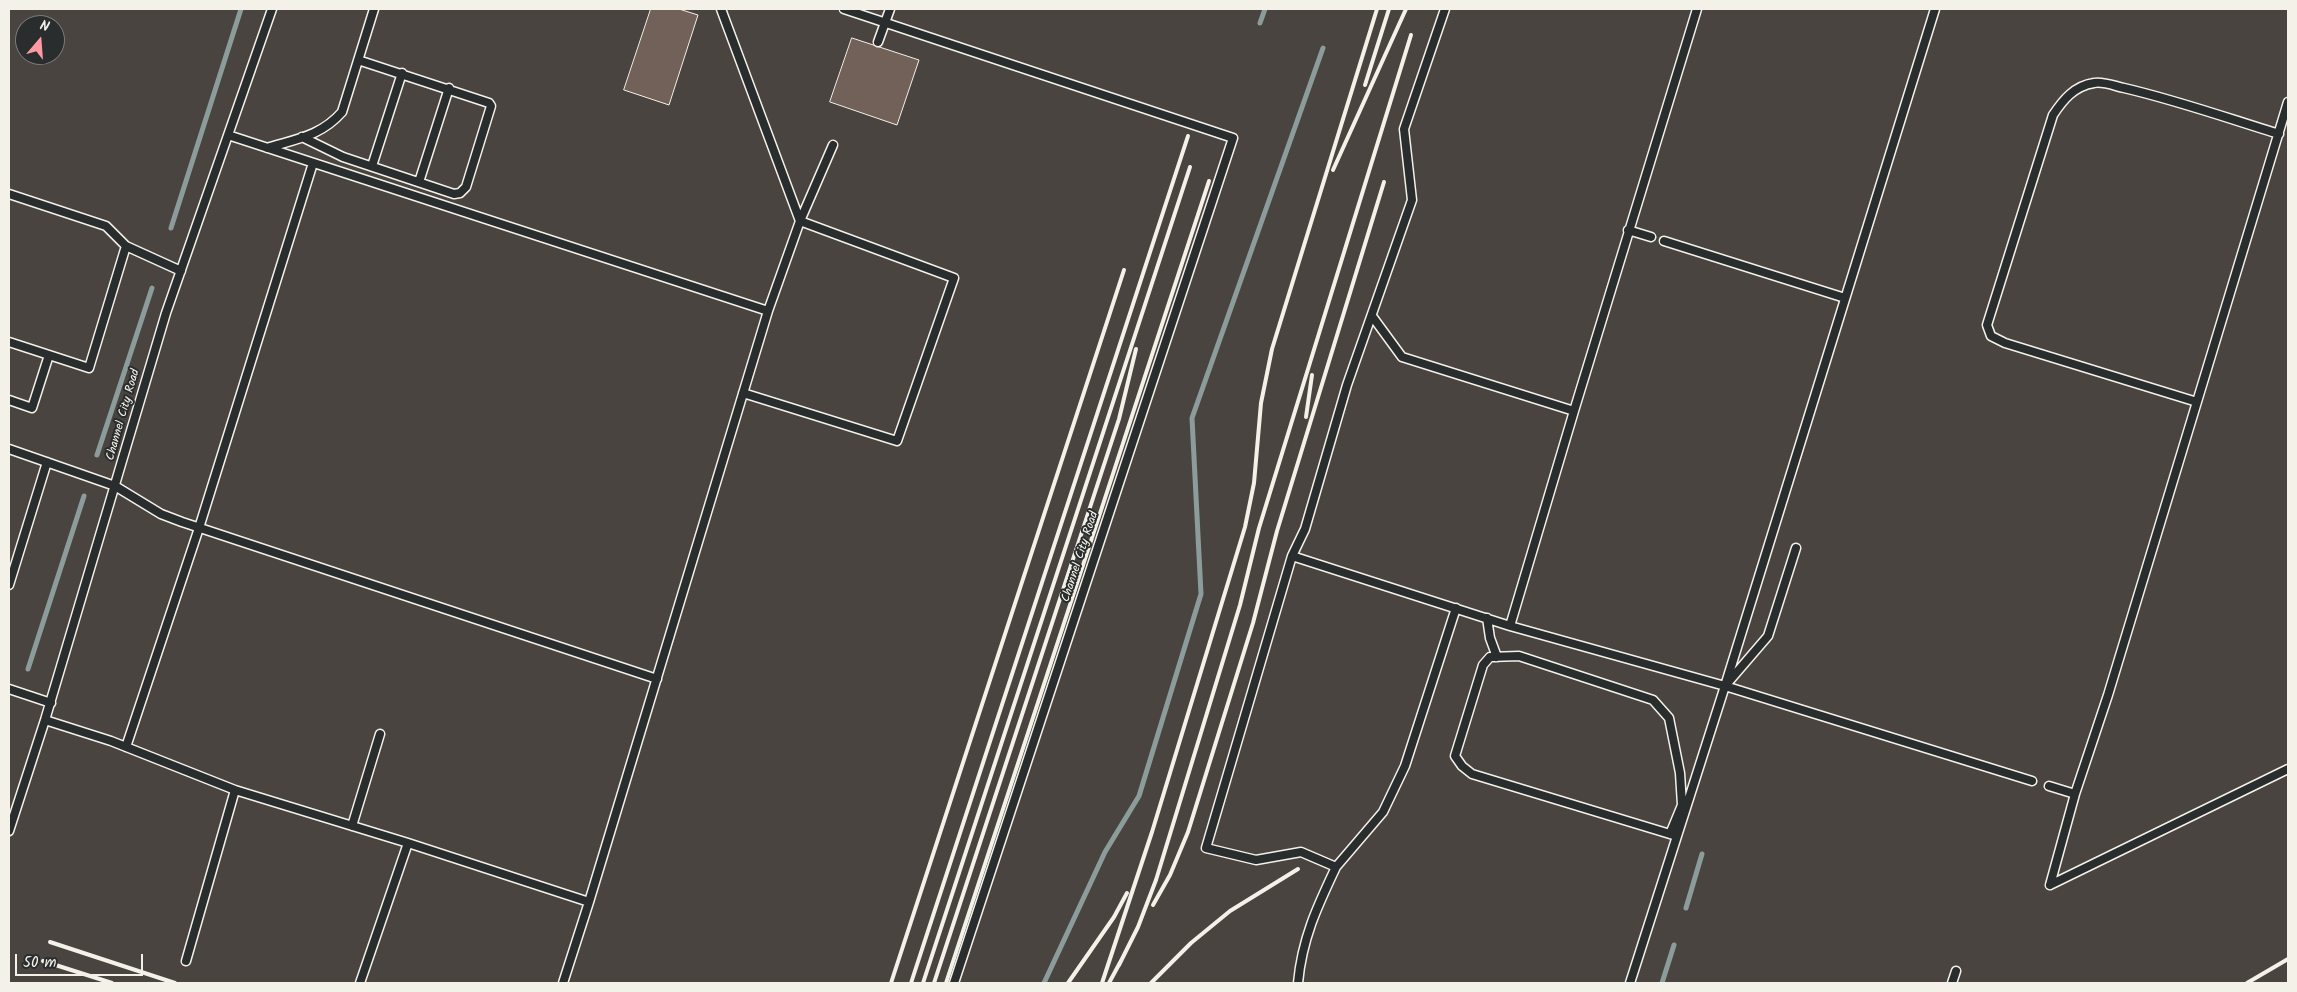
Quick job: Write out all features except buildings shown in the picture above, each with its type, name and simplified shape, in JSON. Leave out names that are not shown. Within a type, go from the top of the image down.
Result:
[{"type":"lane","name":"Channel City Road","points":[[9,831],[46,720],[166,313],[272,9]]},
{"type":"lane","points":[[267,148],[302,138],[325,128],[342,112],[374,9]]},
{"type":"lane","points":[[721,9],[800,220],[954,278],[897,441],[744,393]]},
{"type":"lane","points":[[844,9],[886,21]]},
{"type":"lane","points":[[878,42],[890,9]]},
{"type":"lane","points":[[1336,867],[1301,852],[1256,860],[1206,848],[1292,556],[1305,529],[1347,386],[1412,200],[1404,129],[1445,9]]},
{"type":"lane","points":[[1510,626],[1628,230],[1697,9]]},
{"type":"lane","points":[[1674,835],[1725,686],[1935,9]]},
{"type":"lane","name":"Channel City Road","points":[[886,21],[1014,66],[1233,138],[954,983]]},
{"type":"lane","points":[[302,138],[343,157],[454,194],[460,193],[466,186],[491,106],[486,100],[358,60]]},
{"type":"lane","points":[[372,166],[402,74]]},
{"type":"lane","points":[[2197,402],[2005,343],[1991,336],[1987,325],[2053,115],[2064,98],[2079,88],[2095,82],[2111,85],[2148,94],[2279,134]]},
{"type":"lane","points":[[419,182],[449,88]]},
{"type":"lane","points":[[2288,102],[2108,695],[2075,794],[2050,884],[2288,769]]},
{"type":"lane","points":[[228,135],[768,311]]},
{"type":"lane","points":[[563,983],[768,311],[800,220],[833,145]]},
{"type":"lane","points":[[126,748],[199,528],[313,163]]},
{"type":"lane","points":[[9,194],[106,226],[126,246],[181,271]]},
{"type":"lane","points":[[1628,230],[1651,237]]},
{"type":"lane","points":[[1664,241],[1845,298]]},
{"type":"lane","points":[[9,342],[89,368],[126,246]]},
{"type":"lane","points":[[1372,316],[1402,357],[1574,411]]},
{"type":"lane","points":[[9,400],[32,408],[49,355]]},
{"type":"lane","points":[[9,449],[115,486],[161,514],[199,528],[657,679]]},
{"type":"lane","points":[[9,585],[47,462]]},
{"type":"lane","points":[[1725,686],[1768,636],[1796,548]]},
{"type":"lane","points":[[1292,556],[1510,626],[1725,686],[2032,781]]},
{"type":"lane","points":[[1298,983],[1300,956],[1311,922],[1336,867],[1383,812],[1405,766],[1456,608]]},
{"type":"lane","points":[[1486,618],[1490,638],[1497,657]]},
{"type":"lane","points":[[1630,983],[1674,835],[1682,805],[1680,773],[1669,718],[1653,700],[1519,656],[1490,657],[1484,665],[1455,756],[1462,766],[1472,774],[1674,835]]},
{"type":"lane","points":[[9,689],[51,703]]},
{"type":"lane","points":[[46,720],[126,748],[235,790],[408,843],[589,902]]},
{"type":"lane","points":[[352,826],[380,734]]},
{"type":"lane","points":[[2049,786],[2075,794]]},
{"type":"lane","points":[[186,961],[235,790]]},
{"type":"lane","points":[[360,983],[408,843]]},
{"type":"lane","points":[[1952,983],[1956,971]]},
{"type":"shaded area","points":[[9,9],[2288,9],[2288,983],[9,983]]},
{"type":"waterway","points":[[171,228],[241,9]]},
{"type":"waterway","points":[[1260,23],[1265,9]]},
{"type":"waterway","points":[[1044,983],[1105,852],[1139,796],[1201,594],[1192,418],[1323,48]]},
{"type":"waterway","points":[[97,455],[152,288]]},
{"type":"waterway","points":[[28,669],[84,496]]},
{"type":"waterway","points":[[1686,908],[1702,854]]},
{"type":"waterway","points":[[1662,983],[1674,945]]},
{"type":"railway","points":[[1102,983],[1152,832],[1245,527],[1254,483],[1261,403],[1272,349],[1377,9]]},
{"type":"railway","points":[[1365,85],[1389,9]]},
{"type":"railway","points":[[1333,170],[1406,9]]},
{"type":"railway","points":[[1119,965],[1138,927],[1156,880],[1240,605],[1259,528],[1411,35]]},
{"type":"railway","points":[[911,983],[1188,136]]},
{"type":"railway","points":[[923,983],[1190,167]]},
{"type":"railway","points":[[946,983],[1209,181]]},
{"type":"railway","points":[[1153,905],[1170,875],[1188,832],[1253,623],[1277,531],[1384,182]]},
{"type":"railway","points":[[891,983],[1124,270]]},
{"type":"railway","points":[[934,983],[1119,419],[1136,349]]},
{"type":"railway","points":[[1306,417],[1312,375]]},
{"type":"railway","points":[[1151,983],[1191,943],[1230,911],[1298,869]]},
{"type":"railway","points":[[1068,983],[1114,917],[1127,893]]},
{"type":"railway","points":[[50,942],[175,983]]},
{"type":"railway","points":[[1109,983],[1122,959]]},
{"type":"railway","points":[[2247,983],[2288,959]]},
{"type":"railway","points":[[43,961],[112,983]]}]
